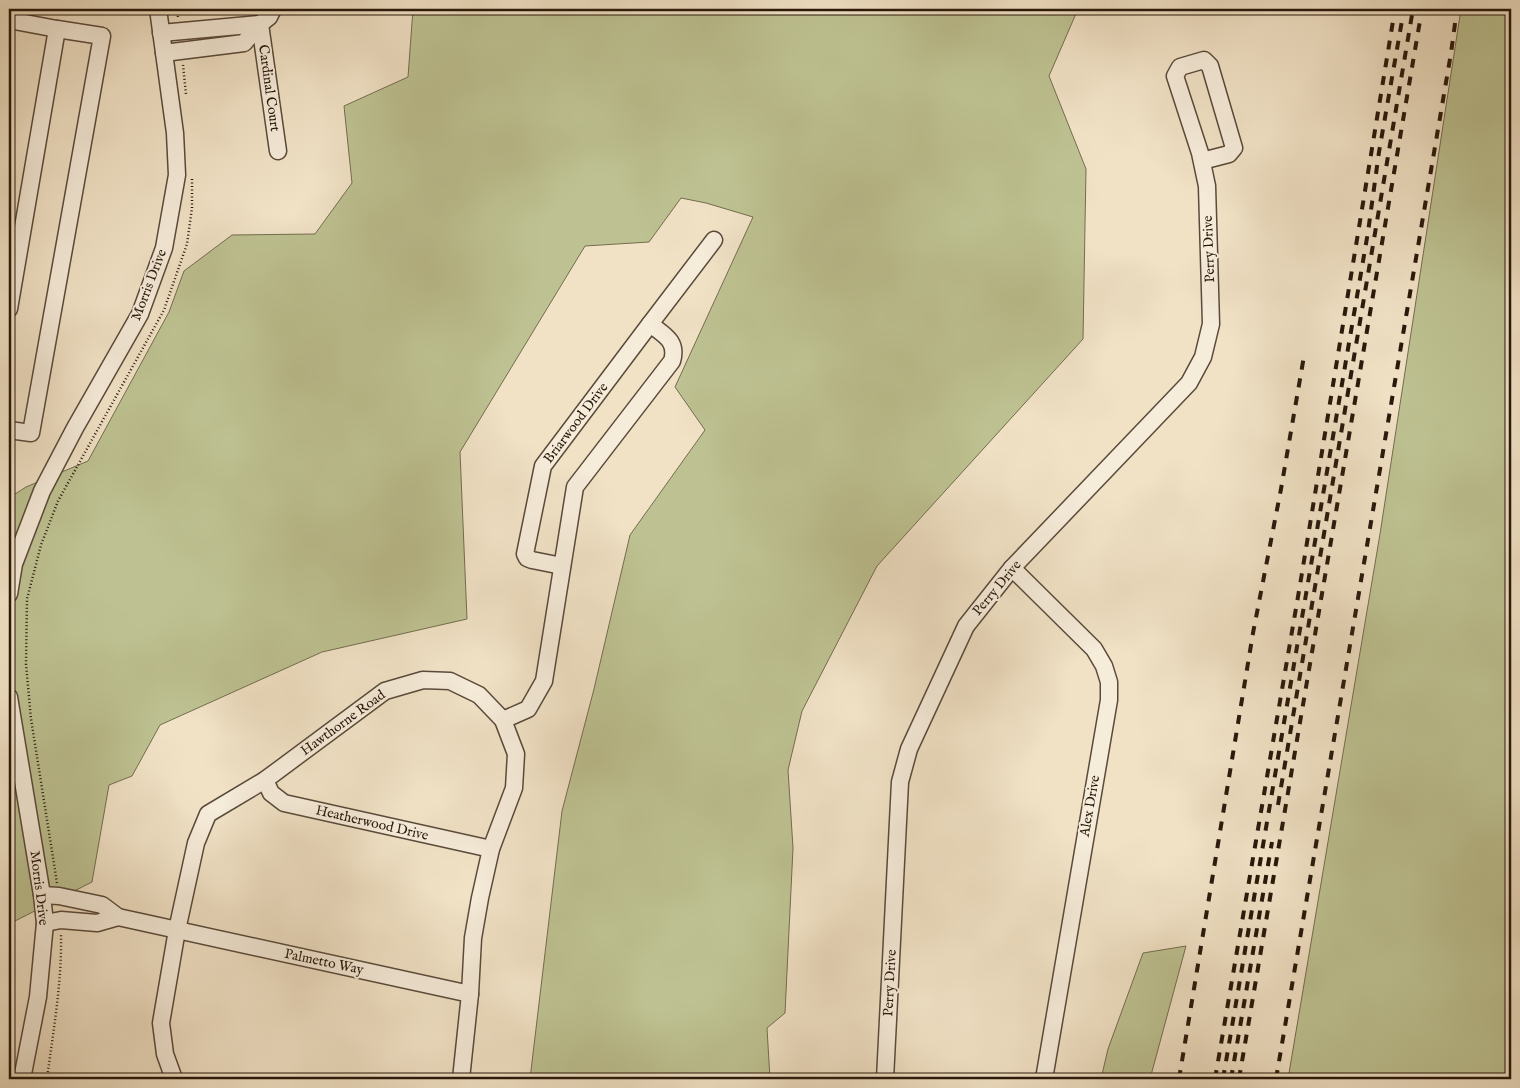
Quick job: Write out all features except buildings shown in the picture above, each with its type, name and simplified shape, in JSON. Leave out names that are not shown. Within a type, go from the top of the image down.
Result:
[{"type":"street","name":"Morris Drive","points":[[9,594],[14,564],[42,490],[140,314],[164,248],[177,174],[174,133],[158,9]]},
{"type":"street","points":[[164,54],[244,44],[260,24],[269,17],[273,9]]},
{"type":"street","points":[[9,20],[102,36],[31,433],[9,430]]},
{"type":"street","points":[[161,33],[260,24]]},
{"type":"street","name":"Cardinal Court","points":[[260,24],[278,151]]},
{"type":"street","points":[[9,309],[57,29]]},
{"type":"street","name":"Perry Drive","points":[[885,1079],[900,782],[908,749],[966,626],[1012,568],[1189,383],[1202,358],[1211,324],[1207,186],[1201,157],[1175,76],[1180,67],[1204,60],[1210,66],[1234,148],[1229,154],[1201,157]]},
{"type":"street","name":"Briarwood Drive","points":[[562,566],[532,560],[527,558],[525,554],[543,466],[714,240]]},
{"type":"street","points":[[503,720],[528,709],[544,681],[575,486],[672,361],[673,345],[650,324]]},
{"type":"street","name":"Alex Drive","points":[[1012,568],[1094,649],[1104,666],[1109,682],[1108,700],[1044,1079]]},
{"type":"street","name":"Hawthorne Road","points":[[174,1079],[165,1054],[161,1022],[196,843],[208,814],[265,780],[385,691],[422,680],[450,681],[479,695],[503,720],[516,754],[514,788],[491,850],[473,938],[470,994],[461,1079]]},
{"type":"street","name":"Morris Drive","points":[[9,697],[42,895],[53,922],[22,1079]]},
{"type":"street","name":"Heatherwood Drive","points":[[265,780],[271,793],[284,803],[491,850]]},
{"type":"street","points":[[42,895],[59,896],[102,905],[118,917],[178,930]]},
{"type":"street","points":[[53,922],[97,923],[118,917]]},
{"type":"street","name":"Palmetto Way","points":[[178,930],[470,994]]},
{"type":"path","points":[[177,9],[179,31]]},
{"type":"path","points":[[182,51],[186,97]]},
{"type":"path","points":[[59,896],[31,719],[26,664],[28,599],[41,545],[58,501],[164,310],[187,244],[192,208],[192,173]]},
{"type":"path","points":[[47,1079],[57,1004],[61,955],[53,922]]},
{"type":"green space","points":[[413,9],[1078,9],[1049,76],[1086,169],[1083,339],[877,566],[802,711],[788,770],[793,848],[785,1013],[767,1028],[770,1079],[530,1079],[562,811],[594,689],[630,535],[705,430],[675,387],[753,217],[706,203],[681,198],[649,242],[585,246],[460,452],[467,619],[322,652],[160,725],[132,776],[109,785],[92,882],[9,924],[9,498],[26,487],[88,461],[169,312],[184,271],[232,235],[315,234],[352,183],[344,106],[408,77]]},
{"type":"green space","points":[[1461,9],[1511,9],[1511,1079],[1288,1079],[1380,534]]},
{"type":"green space","points":[[1186,946],[1150,1079],[1101,1079],[1108,1049],[1143,953]]},
{"type":"railway","points":[[1215,1079],[1300,585],[1395,9]]},
{"type":"railway","points":[[1223,1079],[1368,232],[1379,152],[1404,9]]},
{"type":"railway","points":[[1278,805],[1413,9]]},
{"type":"railway","points":[[1239,1079],[1422,9]]},
{"type":"railway","points":[[1276,1079],[1457,9]]},
{"type":"railway","points":[[1179,1079],[1253,633],[1304,356]]},
{"type":"railway","points":[[1231,1079],[1272,842]]}]
